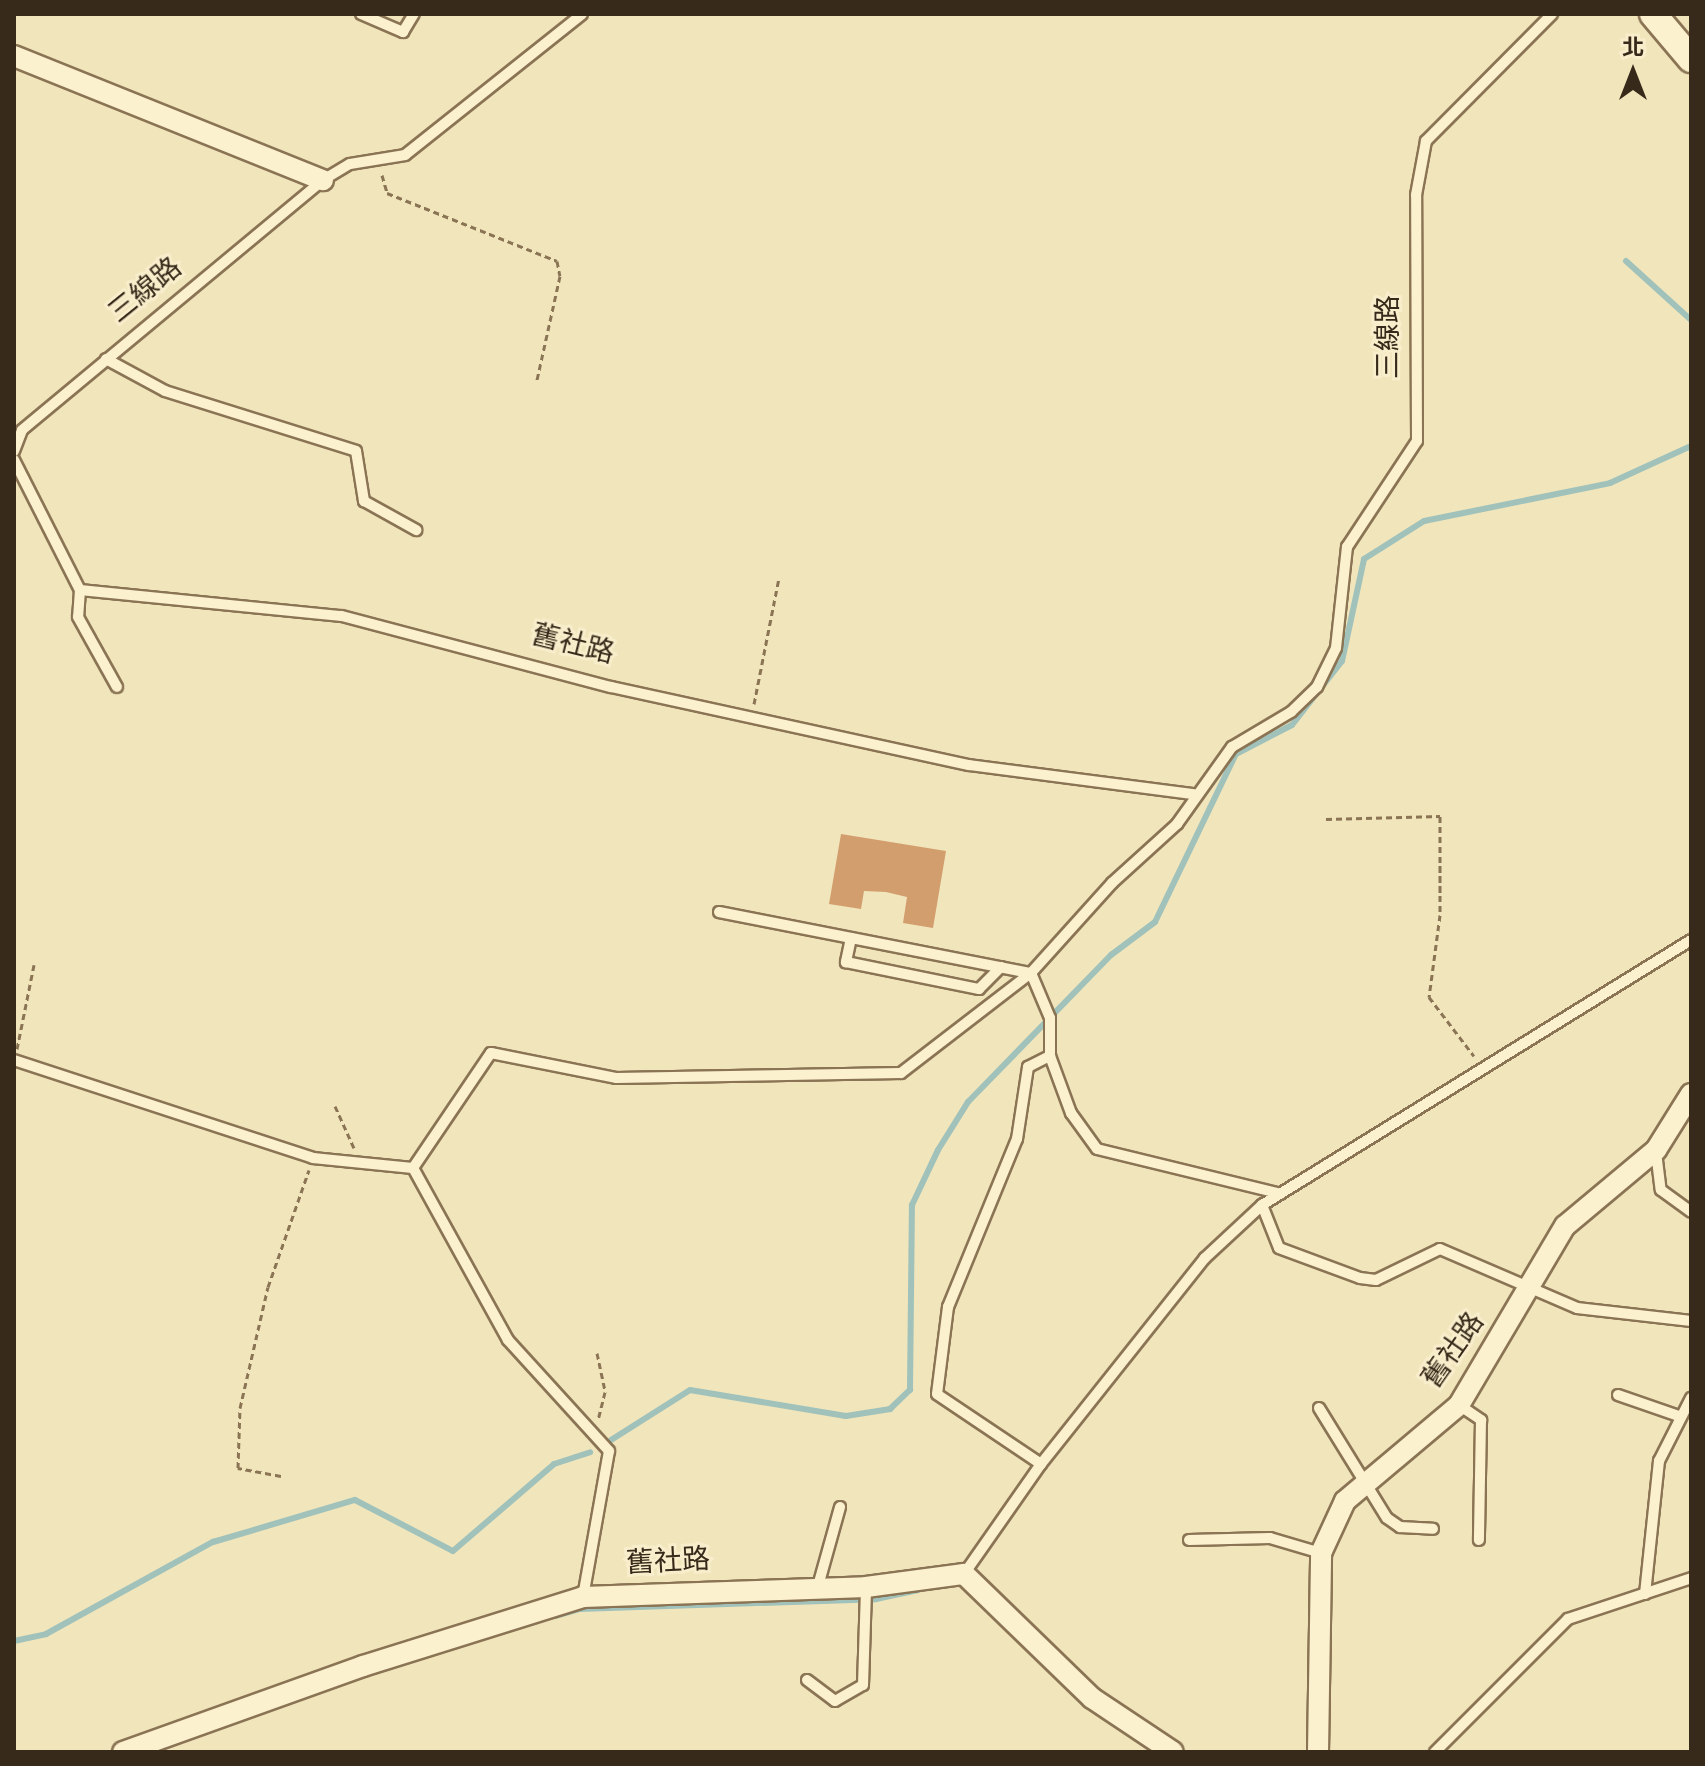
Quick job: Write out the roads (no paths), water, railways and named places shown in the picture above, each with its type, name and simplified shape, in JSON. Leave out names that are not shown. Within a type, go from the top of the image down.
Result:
[{"type":"street","points":[[1653,14],[1691,59]]},
{"type":"street","points":[[14,56],[323,180]]},
{"type":"street","name":"舊社路","points":[[1318,1752],[1321,1553],[1345,1501],[1459,1405],[1531,1291],[1565,1226],[1656,1150],[1691,1094]]},
{"type":"street","points":[[964,1574],[1092,1698],[1173,1752]]},
{"type":"street","name":"舊社路","points":[[123,1752],[391,1656],[583,1597],[818,1586],[866,1587],[964,1574]]},
{"type":"lane","points":[[361,14],[403,32],[414,14]]},
{"type":"lane","name":"三線路","points":[[14,451],[22,430],[323,180],[350,164],[405,155],[582,14]]},
{"type":"lane","name":"三線路","points":[[1193,794],[1232,747],[1291,712],[1317,687],[1336,648],[1347,547],[1417,441],[1416,195],[1426,141],[1552,14]]},
{"type":"lane","points":[[106,359],[165,391],[356,451],[364,501],[416,530]]},
{"type":"lane","points":[[14,460],[80,590],[78,617],[117,687]]},
{"type":"lane","name":"舊社路","points":[[80,590],[342,616],[611,687],[751,715],[969,765],[1193,794]]},
{"type":"lane","points":[[413,1168],[491,1053],[616,1078],[901,1073],[1031,973],[1112,883],[1177,824],[1193,794]]},
{"type":"lane","points":[[719,912],[1031,973]]},
{"type":"lane","points":[[851,938],[846,962],[979,989],[1001,967]]},
{"type":"lane","points":[[964,1574],[1041,1464],[1205,1258],[1262,1205],[1691,940]]},
{"type":"lane","points":[[1031,973],[1050,1018],[1050,1056],[1071,1113],[1097,1149],[1281,1194]]},
{"type":"lane","points":[[1041,1464],[937,1394],[948,1307],[1017,1139],[1028,1067],[1050,1056]]},
{"type":"lane","points":[[14,1060],[313,1158],[360,1166],[413,1168]]},
{"type":"lane","points":[[1656,1150],[1661,1190],[1691,1212]]},
{"type":"lane","points":[[413,1168],[508,1340],[594,1439],[609,1451],[583,1597]]},
{"type":"lane","points":[[1262,1205],[1279,1248],[1360,1278],[1376,1280],[1440,1249],[1531,1291],[1577,1308],[1691,1321]]},
{"type":"lane","points":[[1618,1395],[1636,1406],[1679,1416]]},
{"type":"lane","points":[[1645,1594],[1659,1461],[1679,1416],[1691,1398]]},
{"type":"lane","points":[[1459,1405],[1481,1420],[1479,1540]]},
{"type":"lane","points":[[1319,1408],[1367,1480],[1373,1502],[1387,1518],[1400,1527],[1433,1529]]},
{"type":"lane","points":[[818,1586],[840,1507]]},
{"type":"lane","points":[[1189,1540],[1270,1538],[1321,1553]]},
{"type":"lane","points":[[1435,1752],[1568,1619],[1691,1578]]},
{"type":"lane","points":[[807,1680],[835,1701],[863,1685],[866,1587]]},
{"type":"waterway","points":[[1626,261],[1691,320]]},
{"type":"waterway","points":[[611,1440],[690,1390],[846,1416],[890,1409],[910,1390],[912,1205],[938,1150],[968,1102],[1111,955],[1155,922],[1236,754],[1292,725],[1342,661],[1364,559],[1424,521],[1610,483],[1691,446]]},
{"type":"waterway","points":[[14,1641],[46,1634],[213,1542],[355,1500],[453,1551],[554,1464],[590,1452]]},
{"type":"waterway","points":[[555,1616],[579,1609],[876,1599],[918,1590]]}]
